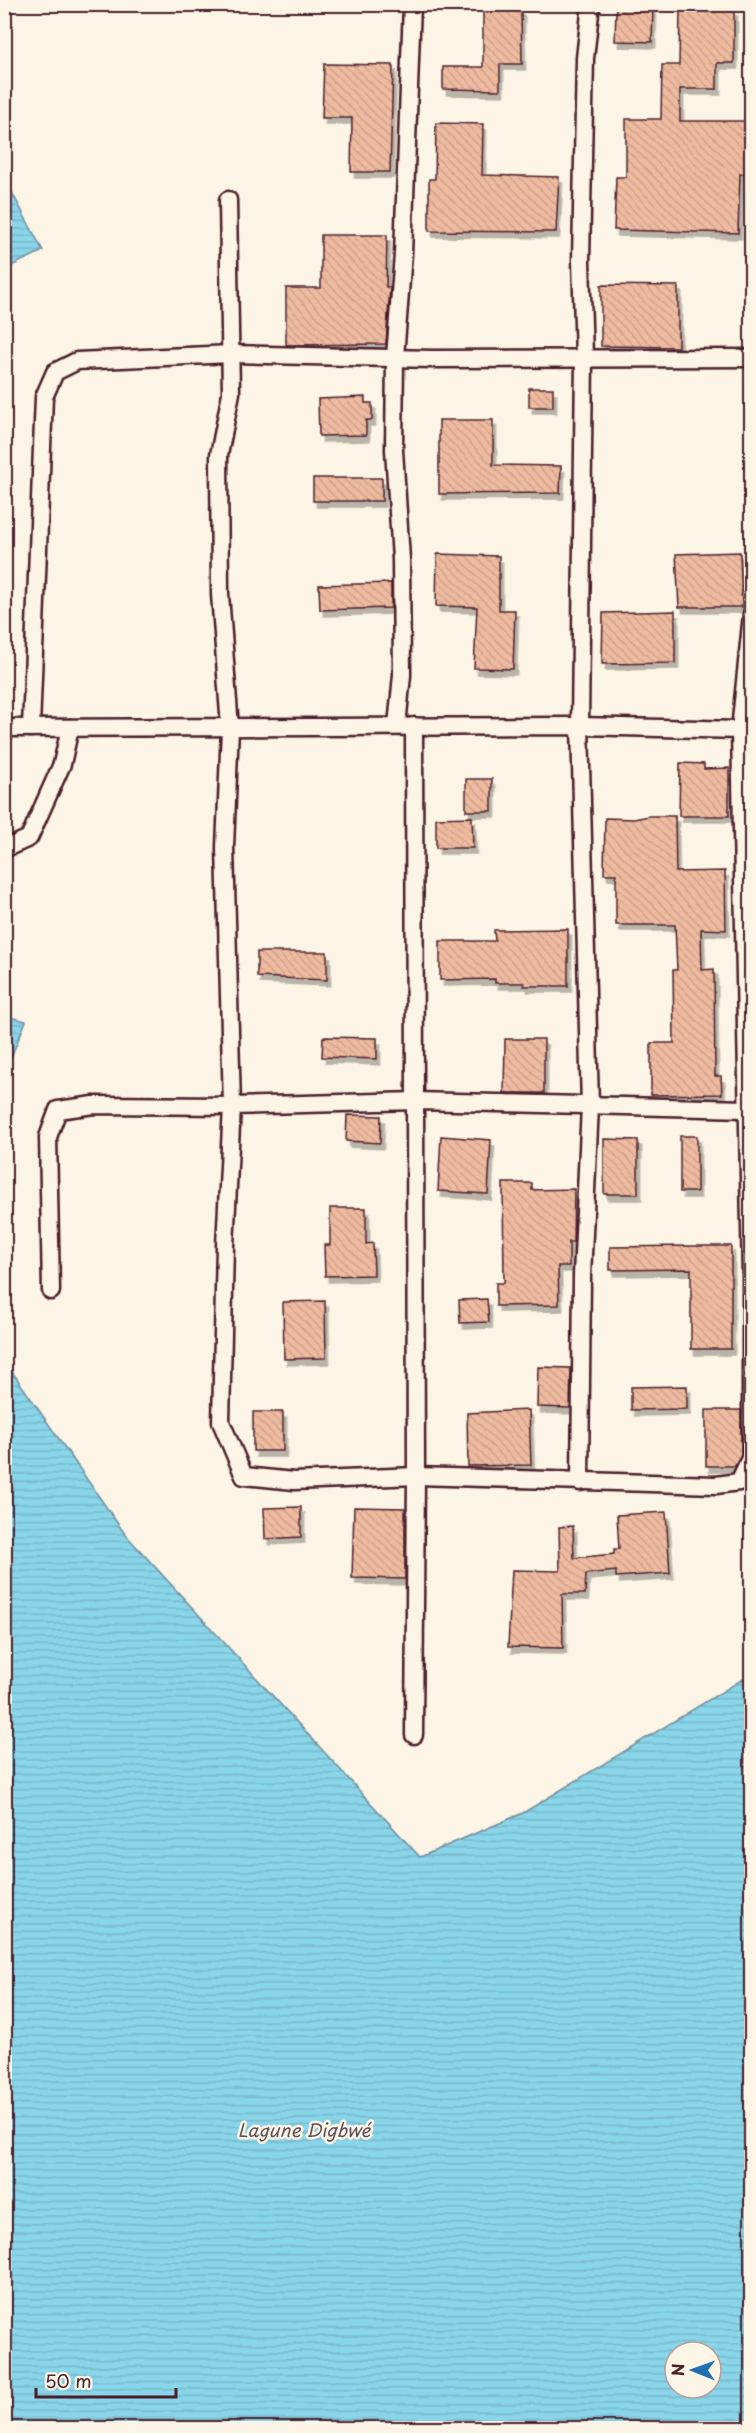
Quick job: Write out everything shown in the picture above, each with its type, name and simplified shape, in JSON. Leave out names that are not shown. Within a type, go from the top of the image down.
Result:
[{"type":"street","points":[[412,4],[404,242],[395,357],[394,450],[402,559],[402,664],[416,1101],[414,1735]]},
{"type":"street","points":[[580,1482],[582,1276],[590,1106],[580,726],[584,357],[581,261],[585,58],[591,4]]},
{"type":"street","points":[[228,200],[231,393],[219,454],[220,594],[230,728],[225,847],[232,1106],[225,1246],[221,1422],[244,1476],[268,1480],[368,1480],[416,1476],[716,1485],[739,1482],[751,1456],[740,730],[752,614]]},
{"type":"street","points":[[31,728],[44,397],[55,372],[77,361],[231,354],[432,359],[752,358]]},
{"type":"street","points":[[4,728],[580,726],[740,730]]},
{"type":"street","points":[[4,849],[29,838],[62,764],[70,729]]},
{"type":"street","points":[[51,1291],[48,1137],[58,1110],[94,1106],[232,1106],[416,1101],[747,1109]]},
{"type":"water","points":[[5,179],[43,251],[4,269]]},
{"type":"water","points":[[4,1016],[26,1021],[5,1072]]},
{"type":"water","name":"Lagune Digbwé","points":[[4,1360],[125,1534],[420,1857],[523,1813],[751,1674],[751,2428],[5,2428]]},
{"type":"building","points":[[616,7],[653,8],[652,42],[615,41]]},
{"type":"building","points":[[521,10],[522,64],[500,64],[500,90],[443,89],[443,67],[483,67],[483,11]]},
{"type":"building","points":[[680,10],[734,10],[734,63],[717,63],[717,89],[680,89],[680,121],[746,121],[746,174],[740,174],[738,233],[614,230],[616,177],[626,177],[626,119],[661,119],[662,65],[679,65]]},
{"type":"building","points":[[324,64],[393,65],[390,172],[351,172],[352,118],[322,118]]},
{"type":"building","points":[[436,123],[483,124],[482,175],[559,177],[556,232],[429,231],[429,179],[435,179]]},
{"type":"building","points":[[321,235],[387,235],[386,287],[390,287],[386,344],[286,345],[286,288],[321,288]]},
{"type":"building","points":[[601,285],[678,286],[678,347],[601,346]]},
{"type":"building","points":[[529,388],[553,388],[553,407],[529,407]]},
{"type":"building","points":[[365,397],[365,403],[372,403],[372,420],[366,420],[366,435],[319,436],[318,399]]},
{"type":"building","points":[[439,420],[493,420],[493,465],[561,466],[560,493],[439,494]]},
{"type":"building","points":[[313,478],[382,478],[382,501],[313,501]]},
{"type":"building","points":[[740,552],[742,607],[679,607],[676,554]]},
{"type":"building","points":[[437,554],[499,556],[499,610],[515,610],[513,669],[474,668],[477,607],[436,606]]},
{"type":"building","points":[[391,583],[391,608],[320,610],[319,585]]},
{"type":"building","points":[[675,611],[675,663],[602,664],[603,613]]},
{"type":"building","points":[[680,763],[704,764],[704,769],[729,768],[729,816],[679,816]]},
{"type":"building","points":[[466,779],[492,779],[492,811],[466,811]]},
{"type":"building","points":[[649,816],[675,816],[676,872],[725,871],[726,930],[701,929],[702,970],[714,969],[715,1076],[721,1076],[722,1094],[651,1095],[651,1043],[674,1043],[673,970],[677,970],[675,925],[616,925],[616,874],[604,874],[605,818],[634,819]]},
{"type":"building","points":[[472,817],[473,848],[436,848],[436,818]]},
{"type":"building","points":[[568,929],[568,986],[524,986],[524,983],[495,983],[495,979],[440,980],[440,941],[495,941],[494,930]]},
{"type":"building","points":[[257,952],[327,952],[327,980],[257,977]]},
{"type":"building","points":[[323,1037],[377,1038],[377,1059],[322,1057]]},
{"type":"building","points":[[505,1039],[544,1039],[544,1093],[504,1093]]},
{"type":"building","points":[[347,1115],[381,1116],[380,1143],[346,1141]]},
{"type":"building","points":[[441,1136],[491,1140],[488,1194],[438,1191]]},
{"type":"building","points":[[680,1136],[697,1136],[697,1192],[680,1192]]},
{"type":"building","points":[[604,1139],[638,1140],[638,1194],[604,1194]]},
{"type":"building","points":[[503,1183],[532,1183],[532,1190],[574,1189],[573,1242],[569,1242],[569,1266],[558,1266],[559,1305],[496,1306],[496,1283],[504,1283]]},
{"type":"building","points":[[330,1208],[366,1208],[366,1244],[373,1243],[374,1275],[325,1276],[324,1245],[330,1245]]},
{"type":"building","points":[[731,1246],[731,1349],[691,1349],[691,1269],[610,1270],[610,1247]]},
{"type":"building","points":[[487,1299],[489,1322],[460,1323],[459,1300]]},
{"type":"building","points":[[325,1301],[326,1358],[284,1359],[283,1302]]},
{"type":"building","points":[[538,1367],[571,1368],[570,1408],[537,1407]]},
{"type":"building","points":[[687,1386],[687,1409],[631,1410],[631,1387]]},
{"type":"building","points":[[529,1410],[531,1465],[468,1466],[467,1413]]},
{"type":"building","points":[[706,1410],[741,1410],[741,1454],[735,1466],[706,1466]]},
{"type":"building","points":[[253,1412],[283,1412],[283,1451],[253,1451]]},
{"type":"building","points":[[301,1507],[301,1537],[265,1539],[264,1508]]},
{"type":"building","points":[[354,1507],[405,1508],[405,1579],[352,1578]]},
{"type":"building","points":[[666,1512],[670,1573],[616,1577],[616,1571],[586,1574],[585,1594],[562,1594],[563,1648],[508,1647],[512,1570],[560,1571],[559,1527],[573,1526],[574,1558],[614,1554],[614,1549],[619,1549],[617,1515]]}]
